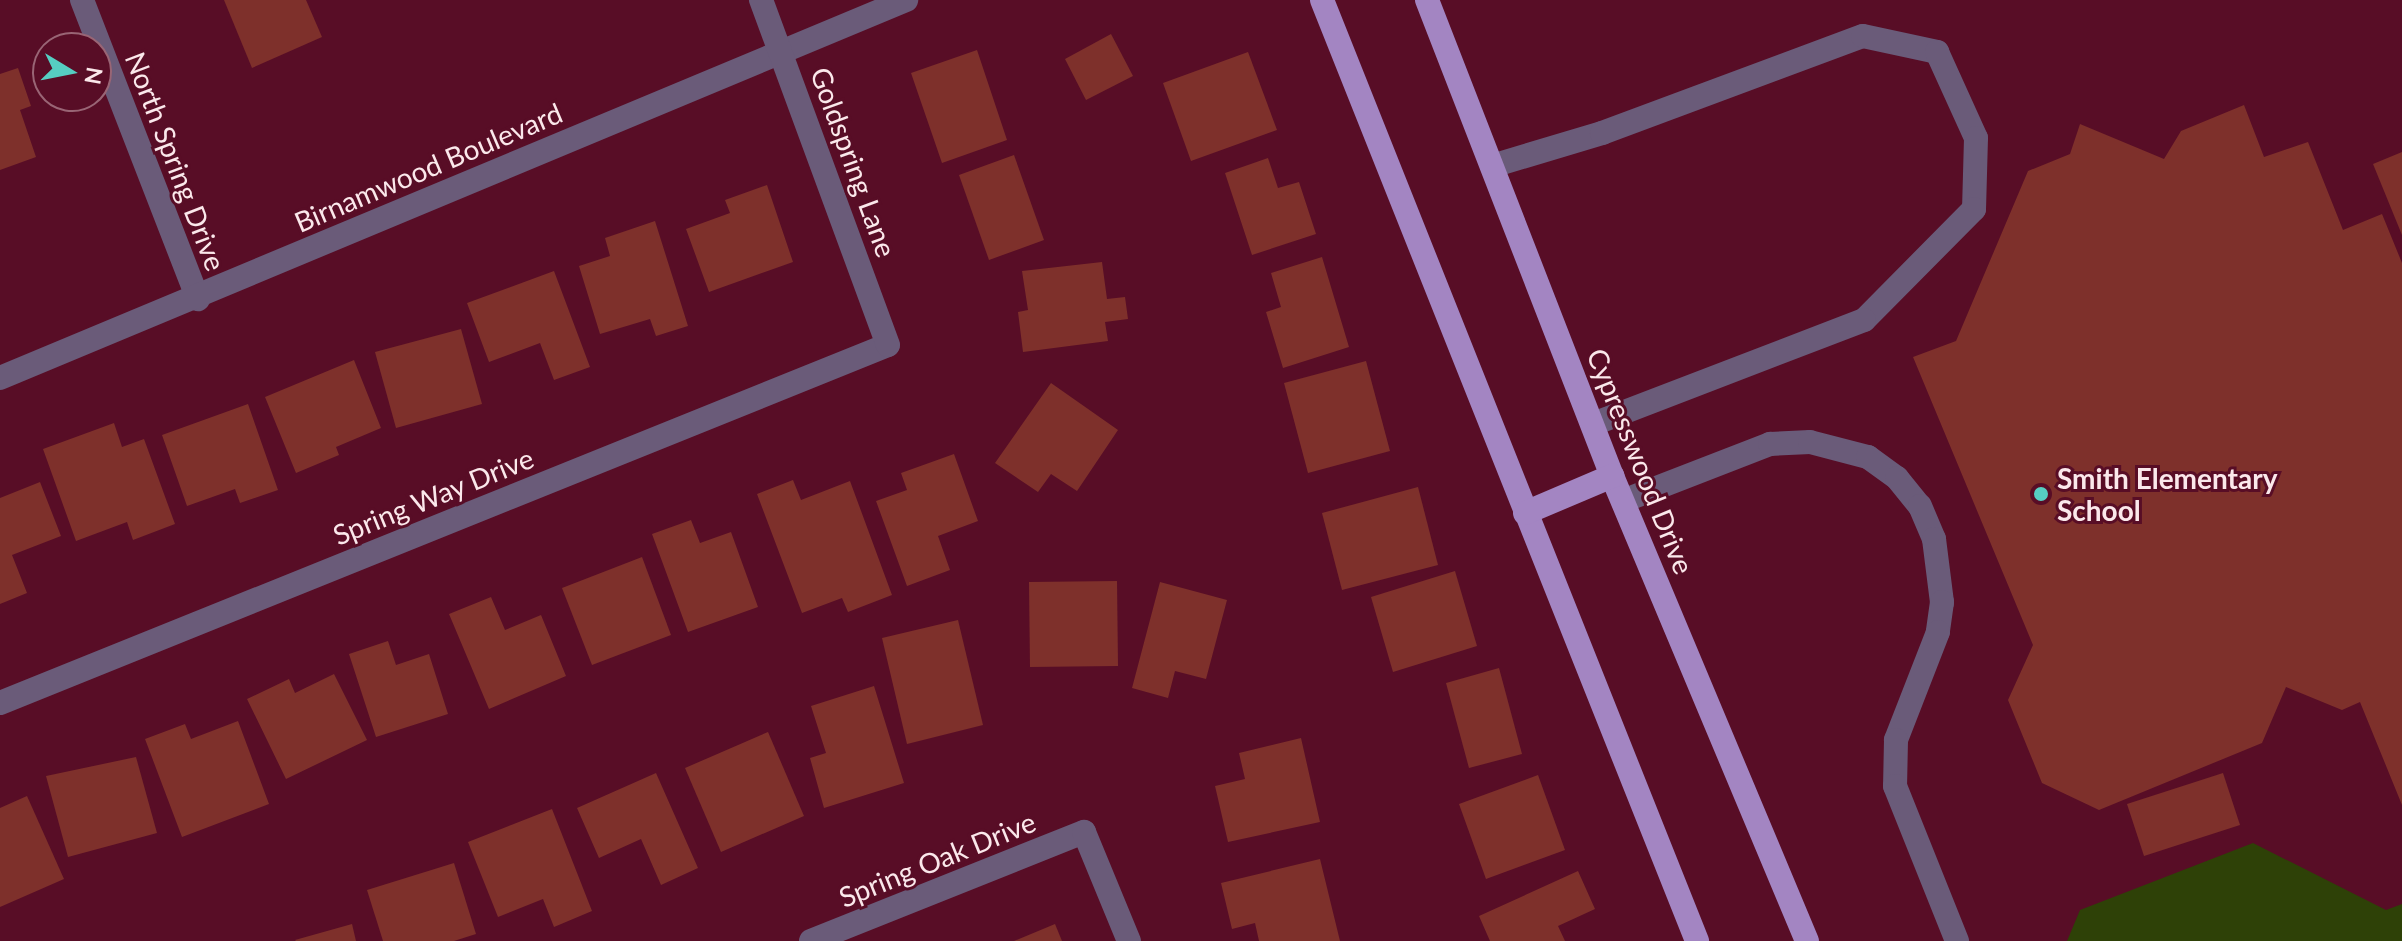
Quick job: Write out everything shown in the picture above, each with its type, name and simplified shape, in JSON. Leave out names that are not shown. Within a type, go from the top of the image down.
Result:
[{"type":"main road","points":[[1322,0],[1697,941]]},
{"type":"main road","name":"Cypresswood Drive","points":[[1427,0],[1612,476],[1807,941]]},
{"type":"main road","points":[[1525,513],[1612,476]]},
{"type":"street","name":"North Spring Drive","points":[[82,0],[198,299]]},
{"type":"street","name":"Goldspring Lane","points":[[761,0],[888,345]]},
{"type":"street","name":"Birnamwood Boulevard","points":[[0,378],[198,299],[884,5],[906,0]]},
{"type":"street","points":[[1492,166],[1602,133],[1863,36],[1937,52],[1976,138],[1974,209],[1864,320],[1593,424]]},
{"type":"street","name":"Spring Way Drive","points":[[0,703],[888,345]]},
{"type":"street","points":[[1623,501],[1770,444],[1810,442],[1868,457],[1897,478],[1920,506],[1934,539],[1942,602],[1938,632],[1896,740],[1895,786],[1957,941]]},
{"type":"street","name":"Spring Oak Drive","points":[[811,941],[1084,832],[1129,941]]},
{"type":"green space","points":[[2253,843],[2386,910],[2402,904],[2402,941],[2067,941],[2080,910]]},
{"type":"building","points":[[224,0],[306,0],[322,37],[252,68]]},
{"type":"building","points":[[1111,34],[1133,76],[1086,100],[1065,59]]},
{"type":"building","points":[[977,50],[1007,140],[942,163],[911,73]]},
{"type":"building","points":[[1248,52],[1277,130],[1191,161],[1163,83]]},
{"type":"building","points":[[18,68],[31,106],[20,110],[36,157],[0,170],[0,74]]},
{"type":"building","points":[[2244,105],[2264,157],[2308,142],[2343,230],[2382,214],[2402,263],[2402,805],[2360,702],[2342,710],[2286,687],[2262,743],[2099,810],[2042,783],[2008,700],[2033,645],[1913,357],[1956,341],[2028,171],[2070,154],[2080,124],[2164,159],[2181,131]]},
{"type":"building","points":[[2402,152],[2402,235],[2373,164]]},
{"type":"building","points":[[1014,155],[1044,240],[989,260],[959,175]]},
{"type":"building","points":[[1268,158],[1278,188],[1299,182],[1316,234],[1252,255],[1225,173]]},
{"type":"building","points":[[767,185],[793,262],[709,292],[686,229],[730,213],[725,200]]},
{"type":"building","points":[[655,221],[688,326],[656,336],[650,319],[600,334],[579,266],[610,256],[605,238]]},
{"type":"building","points":[[1322,257],[1349,347],[1283,368],[1266,312],[1281,307],[1271,273]]},
{"type":"building","points":[[1102,262],[1107,299],[1125,297],[1128,319],[1105,322],[1108,341],[1023,352],[1018,312],[1028,310],[1022,271]]},
{"type":"building","points":[[554,271],[590,367],[554,380],[540,343],[489,362],[467,303]]},
{"type":"building","points":[[461,329],[482,404],[396,428],[375,352]]},
{"type":"building","points":[[354,360],[381,428],[336,447],[339,455],[296,473],[265,397]]},
{"type":"building","points":[[1366,361],[1390,451],[1308,473],[1284,383]]},
{"type":"building","points":[[1051,383],[1118,430],[1077,491],[1051,474],[1038,492],[995,463]]},
{"type":"building","points":[[248,404],[278,490],[240,503],[235,489],[187,506],[162,435]]},
{"type":"building","points":[[114,423],[122,447],[144,439],[175,524],[133,540],[127,522],[76,541],[43,449]]},
{"type":"building","points":[[954,454],[978,521],[938,536],[950,570],[907,586],[876,501],[907,490],[901,473]]},
{"type":"building","points":[[793,480],[801,500],[850,481],[892,595],[848,612],[842,598],[802,613],[757,494]]},
{"type":"building","points":[[40,482],[61,536],[12,555],[27,593],[0,604],[0,498]]},
{"type":"building","points":[[1418,487],[1438,565],[1342,590],[1322,513]]},
{"type":"building","points":[[691,520],[700,543],[731,532],[758,607],[688,632],[652,534]]},
{"type":"building","points":[[642,557],[671,635],[592,665],[562,588]]},
{"type":"building","points":[[1455,571],[1477,646],[1393,672],[1371,597]]},
{"type":"building","points":[[1117,581],[1118,666],[1030,667],[1029,582]]},
{"type":"building","points":[[1160,582],[1227,600],[1206,679],[1175,671],[1168,698],[1132,688]]},
{"type":"building","points":[[491,597],[505,630],[541,615],[566,676],[489,709],[449,614]]},
{"type":"building","points":[[958,620],[983,725],[907,744],[882,638]]},
{"type":"building","points":[[388,641],[396,665],[429,654],[448,714],[376,737],[349,654]]},
{"type":"building","points":[[1499,668],[1522,754],[1469,768],[1446,683]]},
{"type":"building","points":[[334,674],[367,740],[286,779],[247,699],[289,679],[295,693]]},
{"type":"building","points":[[874,686],[904,783],[824,808],[810,758],[826,753],[811,706]]},
{"type":"building","points":[[238,721],[269,804],[182,837],[145,739],[185,724],[191,739]]},
{"type":"building","points":[[768,732],[804,816],[721,852],[685,768]]},
{"type":"building","points":[[1301,738],[1320,822],[1228,842],[1215,786],[1245,779],[1239,753]]},
{"type":"building","points":[[136,757],[157,833],[68,857],[46,776]]},
{"type":"building","points":[[656,773],[698,868],[661,885],[641,839],[599,858],[577,808]]},
{"type":"building","points":[[2223,773],[2240,825],[2144,856],[2127,804]]},
{"type":"building","points":[[1538,775],[1565,850],[1486,879],[1459,804]]},
{"type":"building","points":[[27,796],[64,879],[0,907],[0,808]]},
{"type":"building","points":[[552,809],[592,911],[554,927],[543,899],[498,917],[468,842]]},
{"type":"building","points":[[1320,859],[1340,941],[1259,941],[1255,923],[1232,929],[1221,883]]},
{"type":"building","points":[[454,863],[476,934],[454,941],[383,941],[367,890]]},
{"type":"building","points":[[1578,871],[1595,909],[1558,926],[1565,941],[1490,941],[1479,916]]},
{"type":"building","points":[[352,924],[356,941],[295,940]]},
{"type":"building","points":[[1055,924],[1062,941],[1014,941]]},
{"type":"place","name":"Smith Elementary School","points":[[2041,494]]}]
